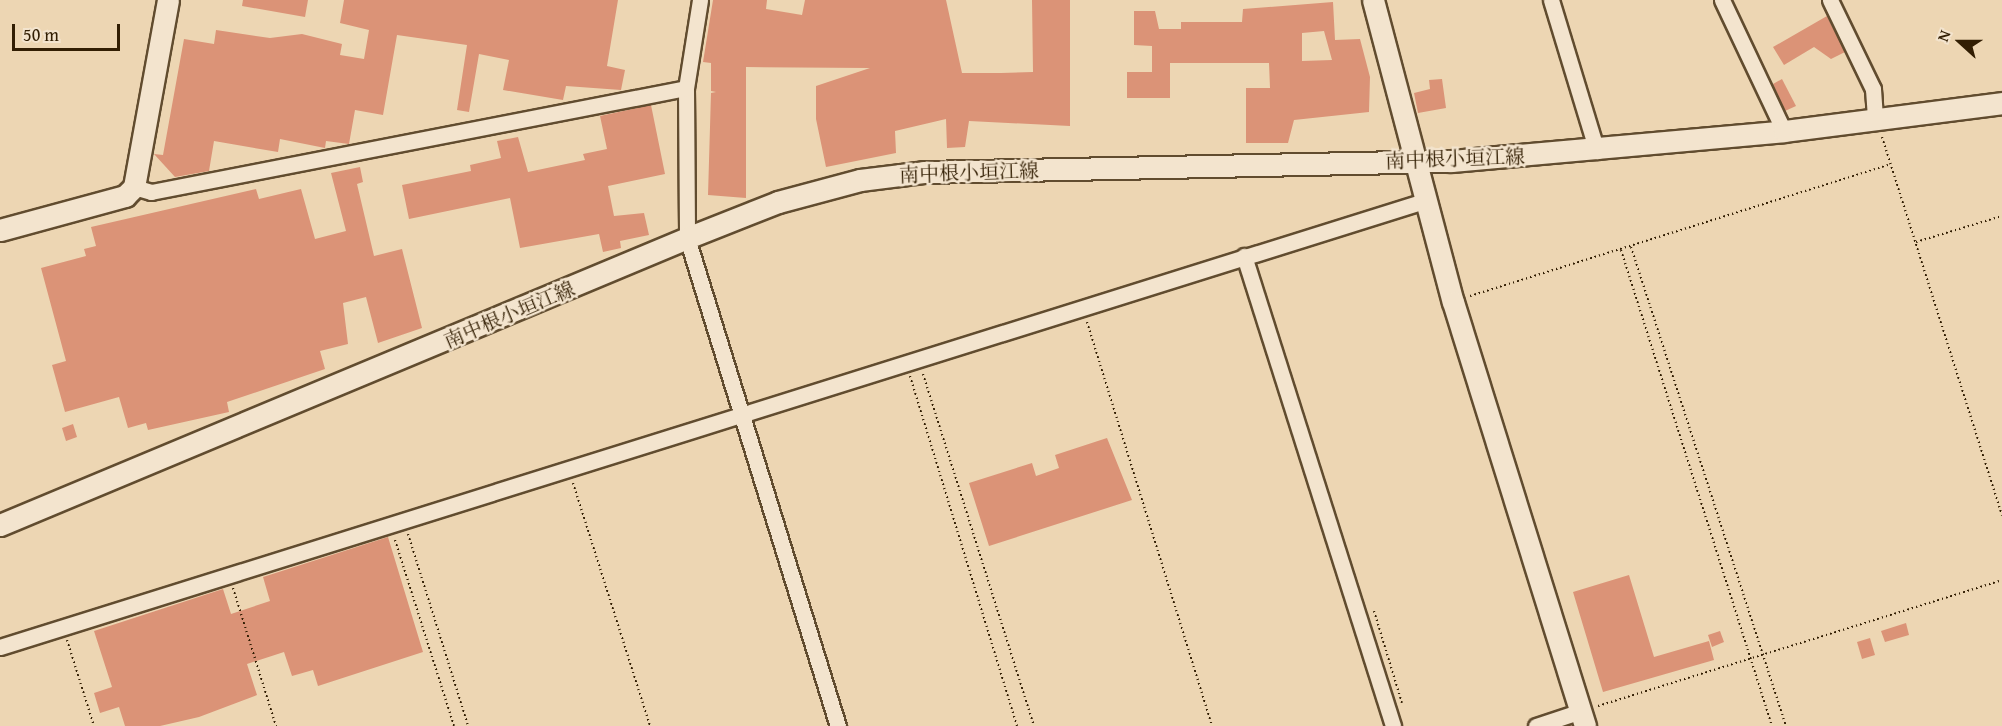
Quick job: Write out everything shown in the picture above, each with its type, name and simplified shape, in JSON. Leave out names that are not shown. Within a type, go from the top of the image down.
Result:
[{"type":"main road","points":[[0,230],[125,196],[134,187],[168,0]]},
{"type":"main road","points":[[1373,0],[1412,161],[1453,302],[1583,719]]},
{"type":"main road","name":"南中根小垣江線","points":[[0,525],[687,238],[808,193],[890,176],[1412,161],[1597,151],[1784,131],[1875,117],[2002,103]]},
{"type":"street","points":[[700,0],[686,88],[687,238],[838,726]]},
{"type":"street","points":[[1551,0],[1597,151]]},
{"type":"street","points":[[1722,0],[1784,131]]},
{"type":"street","points":[[1830,0],[1873,89],[1875,117]]},
{"type":"street","points":[[134,187],[151,192],[686,88]]},
{"type":"street","points":[[0,647],[1424,201]]},
{"type":"street","points":[[1244,256],[1393,726]]},
{"type":"street","points":[[1536,726],[1583,719]]},
{"type":"path","points":[[1875,117],[2002,515]]},
{"type":"path","points":[[1453,302],[1891,164]]},
{"type":"path","points":[[1916,242],[2002,216]]},
{"type":"path","points":[[1631,247],[1786,726]]},
{"type":"path","points":[[1621,250],[1772,726]]},
{"type":"path","points":[[1083,308],[1212,726]]},
{"type":"path","points":[[912,362],[1017,726]]},
{"type":"path","points":[[912,362],[1034,726]]},
{"type":"path","points":[[568,469],[650,726]]},
{"type":"path","points":[[397,523],[454,726]]},
{"type":"path","points":[[397,523],[468,726]]},
{"type":"path","points":[[229,576],[276,726]]},
{"type":"path","points":[[1583,719],[1751,659],[2002,580]]},
{"type":"path","points":[[63,628],[94,726]]},
{"type":"building","points":[[243,0],[308,0],[305,17],[242,6]]},
{"type":"building","points":[[344,0],[618,0],[607,66],[625,70],[621,90],[566,86],[563,100],[503,90],[509,60],[479,54],[469,112],[457,110],[467,45],[397,35],[383,115],[355,110],[349,144],[326,141],[325,148],[280,139],[278,152],[214,141],[209,171],[175,177],[154,154],[163,155],[184,39],[214,44],[216,30],[270,38],[302,34],[342,44],[340,55],[364,59],[369,30],[340,23]]},
{"type":"building","points":[[713,0],[767,0],[766,9],[802,15],[805,0],[946,0],[962,73],[1001,73],[1033,72],[1032,0],[1070,0],[1070,126],[969,121],[965,147],[947,148],[946,119],[895,131],[896,153],[826,167],[816,119],[816,86],[870,68],[746,67],[746,198],[708,195],[711,93],[716,92],[711,91],[711,63],[703,62]]},
{"type":"building","points":[[1333,2],[1335,40],[1360,39],[1370,77],[1369,112],[1294,120],[1288,143],[1246,143],[1246,88],[1270,88],[1269,63],[1170,63],[1170,98],[1127,98],[1127,72],[1152,72],[1152,46],[1134,45],[1134,11],[1155,11],[1159,29],[1181,29],[1181,22],[1242,22],[1243,9]],"holes":[[[1324,31],[1332,60],[1302,61],[1302,33]]]},
{"type":"building","points":[[1827,16],[1845,52],[1831,59],[1814,47],[1784,65],[1773,47]]},
{"type":"building","points":[[1442,79],[1446,108],[1418,113],[1414,93],[1430,89],[1429,80]]},
{"type":"building","points":[[1782,79],[1796,106],[1785,111],[1773,84]]},
{"type":"building","points":[[651,105],[665,174],[608,186],[614,216],[644,213],[649,235],[620,241],[621,248],[603,252],[599,234],[520,248],[510,198],[409,219],[402,185],[471,171],[470,165],[501,158],[497,141],[518,137],[528,172],[585,160],[583,154],[607,149],[600,116]]},
{"type":"building","points":[[360,167],[363,182],[357,184],[374,256],[402,249],[422,328],[378,343],[366,297],[343,303],[348,344],[320,351],[325,369],[227,402],[229,412],[148,430],[146,423],[128,428],[119,397],[65,412],[52,365],[66,361],[41,268],[86,256],[84,249],[96,246],[91,227],[256,189],[259,199],[301,189],[315,239],[346,231],[331,173]]},
{"type":"building","points":[[73,424],[77,437],[66,441],[62,428]]},
{"type":"building","points":[[1107,438],[1132,500],[989,546],[969,483],[1032,463],[1036,476],[1059,468],[1055,455]]},
{"type":"building","points":[[388,537],[423,652],[318,686],[313,670],[292,676],[284,652],[247,664],[257,695],[199,717],[160,726],[125,726],[119,707],[100,713],[94,693],[112,687],[94,631],[223,589],[231,614],[270,601],[263,577]]},
{"type":"building","points":[[1629,575],[1654,657],[1709,641],[1714,660],[1603,692],[1573,592]]},
{"type":"building","points":[[1906,623],[1909,635],[1885,642],[1881,631]]},
{"type":"building","points":[[1720,631],[1724,642],[1712,647],[1708,635]]},
{"type":"building","points":[[1870,638],[1875,655],[1862,659],[1857,642]]}]
